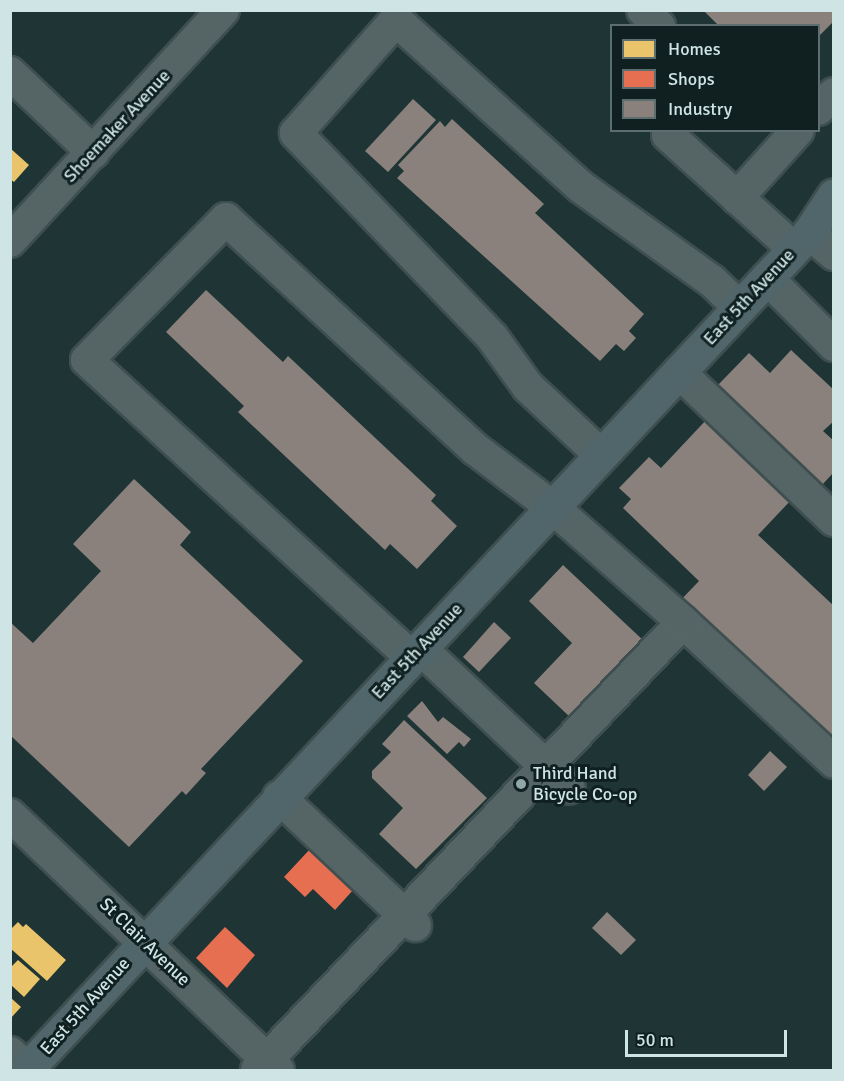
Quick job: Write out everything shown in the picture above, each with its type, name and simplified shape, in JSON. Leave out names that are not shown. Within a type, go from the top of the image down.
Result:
[{"type":"main road","name":"East 5th Avenue","points":[[21,1064],[144,941],[767,278],[812,234],[834,195]]},
{"type":"street","name":"Shoemaker Avenue","points":[[10,241],[223,10]]},
{"type":"street","points":[[643,10],[657,24]]},
{"type":"street","points":[[601,455],[528,387],[492,337],[296,133],[396,20],[581,187],[712,281],[740,308]]},
{"type":"street","points":[[10,73],[93,152]]},
{"type":"street","points":[[820,109],[834,94]]},
{"type":"street","points":[[669,132],[668,135],[737,198],[812,234],[834,254]]},
{"type":"street","points":[[737,198],[796,132]]},
{"type":"street","points":[[569,788],[87,360],[226,219],[475,449],[552,507],[683,622],[834,762]]},
{"type":"street","points":[[767,278],[834,345]]},
{"type":"street","points":[[679,372],[834,520]]},
{"type":"street","points":[[267,1067],[409,920],[546,767],[683,622]]},
{"type":"street","points":[[279,797],[409,920]]},
{"type":"street","name":"St Clair Avenue","points":[[14,826],[144,941],[267,1067]]},
{"type":"building: Homes","points":[[10,148],[29,165],[14,182],[10,179]]},
{"type":"building: Homes","points":[[18,922],[23,927],[26,924],[66,960],[47,981],[10,948],[10,930]]},
{"type":"building: Homes","points":[[18,960],[40,979],[24,997],[10,984],[10,968]]},
{"type":"building: Homes","points":[[10,997],[21,1007],[10,1019]]},
{"type":"building: Shops","points":[[311,848],[354,889],[335,910],[313,889],[305,897],[284,877]]},
{"type":"building: Shops","points":[[225,927],[255,955],[227,988],[196,958]]},
{"type":"building: Industry","points":[[703,10],[834,10],[834,21],[820,35],[820,24],[717,24]]},
{"type":"building: Industry","points":[[413,99],[436,120],[388,172],[365,151]]},
{"type":"building: Industry","points":[[452,119],[544,204],[535,213],[644,314],[629,331],[636,338],[624,351],[616,344],[600,361],[397,178],[404,171],[398,165],[440,121],[445,127]]},
{"type":"building: Industry","points":[[206,290],[283,362],[288,356],[436,495],[431,501],[457,526],[417,569],[390,544],[385,550],[238,412],[244,406],[166,332]]},
{"type":"building: Industry","points":[[791,350],[834,390],[834,421],[823,431],[834,441],[834,472],[822,485],[717,386],[749,353],[770,373]]},
{"type":"building: Industry","points":[[708,418],[793,498],[758,535],[834,606],[834,741],[676,605],[699,581],[623,508],[631,499],[619,488],[649,457],[661,468]]},
{"type":"building: Industry","points":[[134,479],[191,532],[180,545],[303,661],[201,769],[206,773],[186,795],[182,791],[129,847],[10,735],[10,622],[33,643],[101,571],[73,544]]},
{"type":"building: Industry","points":[[563,565],[645,642],[572,719],[534,683],[572,643],[529,601]]},
{"type":"building: Industry","points":[[494,622],[511,638],[479,672],[463,657]]},
{"type":"building: Industry","points":[[422,701],[438,722],[443,717],[471,739],[464,747],[459,742],[447,754],[407,716]]},
{"type":"building: Industry","points":[[404,720],[487,798],[416,869],[379,834],[403,808],[372,778],[372,771],[391,752],[382,744]]},
{"type":"building: Industry","points":[[770,751],[787,767],[764,791],[748,775]]},
{"type":"building: Industry","points":[[607,912],[636,940],[621,955],[592,928]]},
{"type":"place","name":"Third Hand Bicycle Co-op","points":[[521,784]]}]
